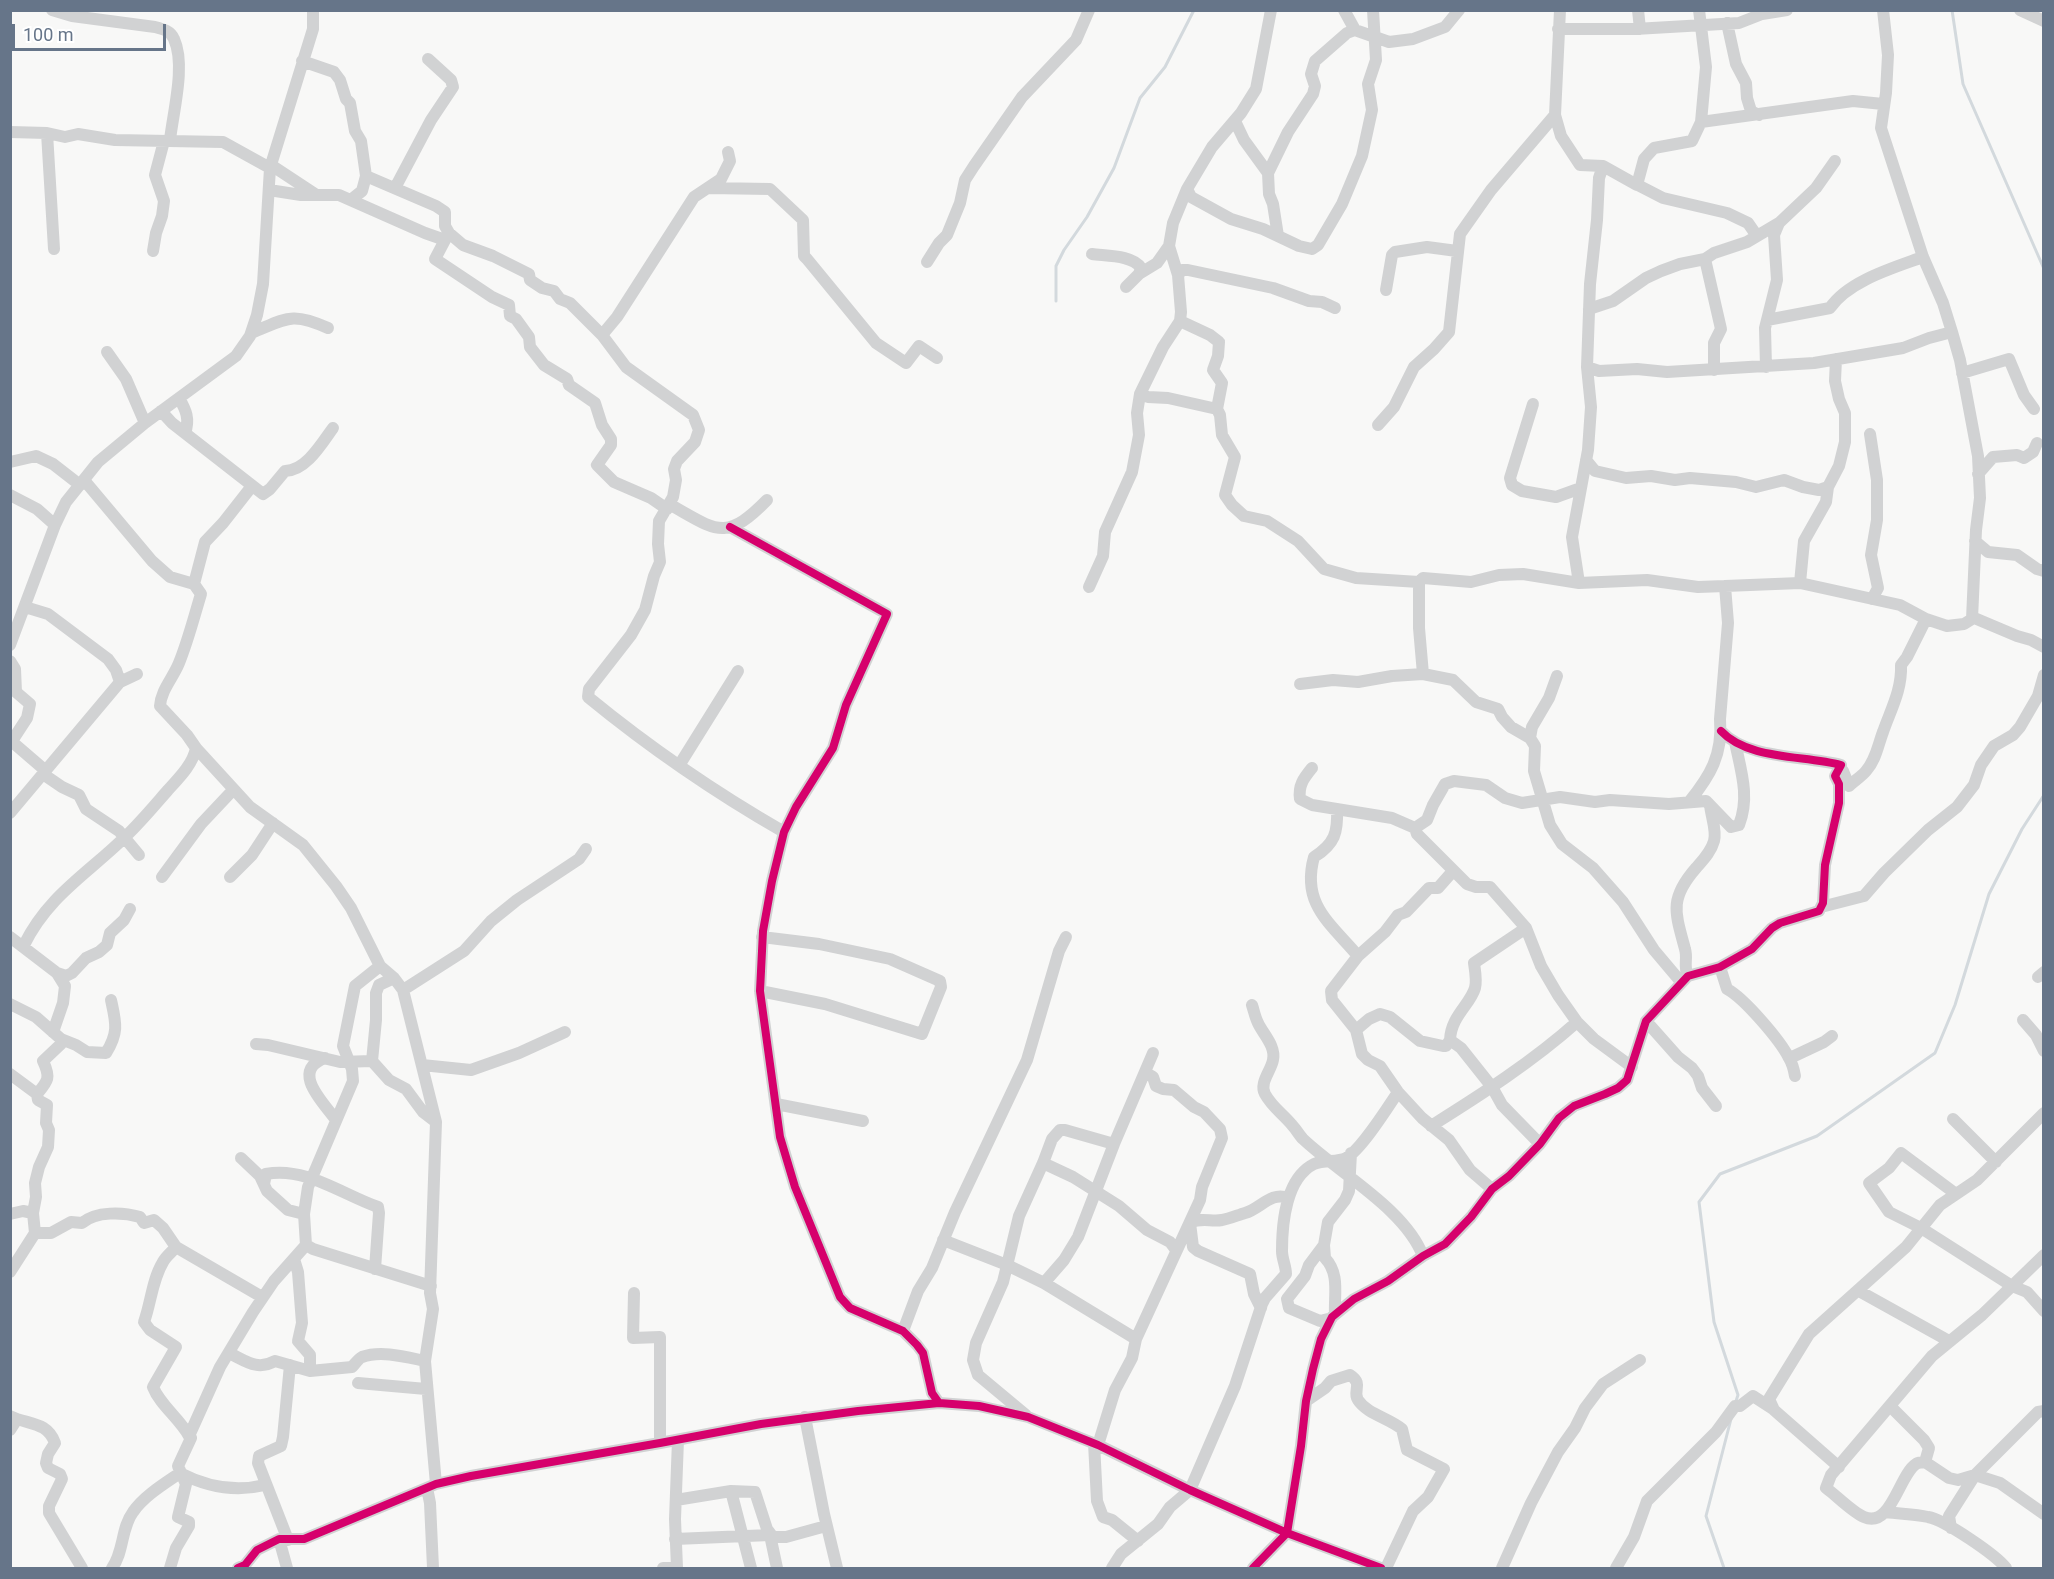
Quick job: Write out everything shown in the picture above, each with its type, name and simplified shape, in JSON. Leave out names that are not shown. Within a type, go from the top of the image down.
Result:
[{"type":"street","points":[[52,10],[72,15],[92,14],[155,27],[167,31],[174,38],[179,64],[167,141],[155,175],[164,201],[153,251]]},
{"type":"street","points":[[10,645],[55,525],[66,502],[98,462],[145,423],[236,356],[251,333],[263,284],[271,167],[313,29],[313,10]]},
{"type":"street","points":[[927,261],[947,235],[960,203],[965,180],[974,166],[1022,97],[1076,40],[1089,10]]},
{"type":"street","points":[[1126,287],[1139,274],[1157,263],[1168,246],[1173,223],[1187,189],[1212,147],[1235,121],[1256,89],[1271,10]]},
{"type":"street","points":[[1344,10],[1355,30]]},
{"type":"street","points":[[1187,189],[1191,197],[1231,219],[1263,229],[1299,246],[1312,249],[1318,245],[1342,204],[1362,156],[1370,124],[1372,110],[1368,90],[1376,60],[1373,10]]},
{"type":"street","points":[[1278,236],[1273,204],[1269,194],[1268,173],[1288,132],[1313,93],[1315,86],[1311,74],[1315,61],[1347,33],[1355,30],[1389,42],[1413,39],[1445,27],[1459,10]]},
{"type":"street","points":[[1560,10],[1555,115],[1561,136],[1580,165],[1603,166],[1663,198],[1727,213],[1748,223],[1757,236]]},
{"type":"street","points":[[1638,10],[1640,29]]},
{"type":"street","points":[[1637,184],[1644,159],[1654,148],[1692,141],[1701,122],[1706,67],[1699,10]]},
{"type":"street","points":[[1558,29],[1700,26],[1739,22],[1762,14],[1787,10]]},
{"type":"street","points":[[1180,321],[1192,325],[1219,342],[1218,356],[1213,370],[1222,383],[1217,409],[1220,415],[1222,435],[1235,458],[1225,495],[1244,516],[1268,521],[1298,541],[1324,569],[1356,578],[1419,582],[1423,578],[1471,582],[1499,575],[1523,574],[1579,583],[1647,580],[1698,587],[1800,583],[1900,605],[1926,619],[1947,626],[1964,624],[1972,617],[1975,541],[1980,498],[1978,456],[1952,332],[1943,303],[1923,257],[1881,128],[1888,55],[1884,10]]},
{"type":"street","points":[[2020,10],[2043,21]]},
{"type":"street","points":[[1727,23],[1736,64],[1746,82],[1751,111],[1759,115]]},
{"type":"street","points":[[395,188],[430,120],[453,87],[451,80],[428,59]]},
{"type":"street","points":[[302,61],[334,72],[350,103],[355,131],[361,141],[366,177],[362,191],[352,199]]},
{"type":"street","points":[[1701,122],[1853,101],[1883,104]]},
{"type":"street","points":[[1378,425],[1394,407],[1414,367],[1449,332],[1460,234],[1491,190],[1555,115]]},
{"type":"street","points":[[1235,121],[1244,140],[1268,173]]},
{"type":"street","points":[[10,132],[47,133],[65,137],[78,134],[115,140],[223,142],[319,195]]},
{"type":"street","points":[[47,133],[54,249]]},
{"type":"street","points":[[603,335],[682,212],[694,197],[721,179],[730,161],[728,152]]},
{"type":"street","points":[[1589,309],[1613,302],[1646,278],[1661,271],[1680,264],[1706,259],[1714,253],[1747,242],[1779,223],[1816,188],[1835,161]]},
{"type":"street","points":[[1579,583],[1572,537],[1586,460],[1591,407],[1587,367],[1590,284],[1599,178],[1603,166]]},
{"type":"street","points":[[366,177],[436,206],[445,212],[445,226],[449,233],[463,245],[493,256],[529,274],[530,280],[542,288],[554,291],[560,299],[570,303],[603,335],[626,367],[693,415],[699,430],[695,442],[677,461],[674,469],[676,480],[673,497],[659,521],[660,562],[645,610],[631,635],[589,689],[588,697],[616,720],[740,807],[784,832]]},
{"type":"street","points":[[709,188],[770,189],[803,220],[804,256],[876,343],[906,363],[919,346],[937,358]]},
{"type":"street","points":[[269,190],[301,195],[339,195],[352,199],[365,208],[445,240],[435,259],[492,297],[509,305],[510,316],[516,319],[529,337],[530,347],[544,365],[567,379],[569,385],[595,404],[602,425],[611,439],[611,445],[597,465],[614,482],[710,527],[727,529],[752,515],[767,500]]},
{"type":"street","points":[[1766,367],[1767,320],[1777,280],[1774,235],[1779,223]]},
{"type":"street","points":[[1089,587],[1103,556],[1105,532],[1132,472],[1139,435],[1137,413],[1140,394],[1163,347],[1180,321],[1178,275],[1168,246]]},
{"type":"street","points":[[1386,290],[1392,255],[1395,252],[1428,247],[1457,251]]},
{"type":"street","points":[[1092,254],[1124,259],[1138,264],[1141,268],[1139,274]]},
{"type":"street","points":[[1767,320],[1830,308],[1837,297],[1867,280],[1923,257]]},
{"type":"street","points":[[1706,259],[1721,329],[1714,343],[1714,370]]},
{"type":"street","points":[[1178,275],[1182,270],[1188,270],[1274,288],[1335,308]]},
{"type":"street","points":[[251,333],[290,317],[304,319],[328,328]]},
{"type":"street","points":[[1587,367],[1599,371],[1714,370],[1814,363],[1903,348],[1952,332]]},
{"type":"street","points":[[107,352],[126,379],[145,423]]},
{"type":"street","points":[[1800,583],[1804,540],[1826,502],[1828,488],[1839,466],[1845,442],[1845,413],[1835,381],[1836,359]]},
{"type":"street","points":[[1962,373],[2009,359],[2024,395],[2034,409]]},
{"type":"street","points":[[1140,394],[1217,409]]},
{"type":"street","points":[[179,398],[188,413],[188,426],[185,434]]},
{"type":"street","points":[[1533,404],[1510,478],[1512,485],[1522,491],[1556,497],[1581,488]]},
{"type":"street","points":[[161,411],[185,434],[263,494],[285,471],[292,471],[305,462],[333,428]]},
{"type":"street","points":[[1870,434],[1877,480],[1876,520],[1871,555],[1878,588],[1872,599]]},
{"type":"street","points":[[1978,474],[1993,457],[2017,455],[2024,458],[2033,452],[2037,443]]},
{"type":"street","points":[[10,462],[36,456],[82,483],[152,561],[170,577],[194,584],[201,594],[178,664],[161,694],[160,706],[250,807],[303,845],[351,908],[380,966],[394,978],[403,990],[436,1122],[430,1286],[433,1309],[425,1361],[433,1569]]},
{"type":"street","points":[[1586,460],[1595,471],[1626,478],[1651,476],[1675,480],[1690,478],[1736,482],[1756,487],[1784,480],[1819,490],[1828,488]]},
{"type":"street","points":[[194,584],[205,542],[223,524],[252,486]]},
{"type":"street","points":[[10,495],[37,509],[55,525]]},
{"type":"street","points":[[730,527],[887,614],[846,705],[832,748],[796,807],[784,832],[762,937],[760,991],[780,1137],[793,1180],[840,1297],[850,1308],[903,1331],[923,1353],[932,1393],[939,1403]]},
{"type":"street","points":[[1975,541],[1988,552],[2018,555],[2043,571]]},
{"type":"street","points":[[1419,582],[1419,628],[1423,674]]},
{"type":"street","points":[[1689,801],[1706,781],[1713,768],[1721,731],[1728,622],[1725,586]]},
{"type":"street","points":[[25,607],[48,615],[108,659],[116,670],[120,682]]},
{"type":"street","points":[[1972,617],[2043,646]]},
{"type":"street","points":[[1840,765],[1849,786],[1868,770],[1897,699],[1901,665],[1926,619]]},
{"type":"street","points":[[10,661],[15,669],[16,692],[30,704],[27,718],[11,740],[62,787],[79,795],[86,809],[119,831],[139,855]]},
{"type":"street","points":[[680,765],[738,671]]},
{"type":"street","points":[[10,813],[120,682],[137,674]]},
{"type":"street","points":[[1300,684],[1333,680],[1358,682],[1392,676],[1423,674],[1453,680],[1476,702],[1498,709],[1511,727],[1530,738],[1535,746],[1534,771],[1542,800],[1550,825],[1563,844],[1593,868],[1623,902],[1654,950],[1684,979]]},
{"type":"street","points":[[1821,907],[1864,896],[1928,830],[1957,807],[1974,785],[1980,765],[1994,746],[2013,735],[2020,727],[2038,696],[2043,675]]},
{"type":"street","points":[[1530,738],[1532,727],[1549,698],[1557,676]]},
{"type":"street","points":[[1721,731],[1729,740],[1753,750],[1840,765]]},
{"type":"street","points":[[1415,828],[1427,820],[1445,784],[1454,781],[1486,785],[1505,798],[1522,803],[1560,797],[1595,802],[1610,800],[1669,804],[1706,801],[1731,827],[1738,825],[1743,815],[1745,789],[1735,742]]},
{"type":"street","points":[[24,945],[33,928],[75,879],[124,838],[179,778],[194,757],[196,748]]},
{"type":"street","points":[[1740,768],[1742,761],[1753,750]]},
{"type":"street","points":[[1253,1569],[1287,1533],[1306,1401],[1321,1339],[1334,1316],[1354,1299],[1388,1281],[1423,1256],[1445,1244],[1492,1189],[1509,1176],[1540,1144],[1559,1118],[1574,1106],[1618,1088],[1627,1080],[1646,1021],[1684,979],[1720,968],[1752,949],[1780,923],[1819,911],[1823,903],[1825,866],[1839,803],[1839,784],[1835,776],[1840,765]]},
{"type":"street","points":[[1312,768],[1299,788],[1300,799],[1312,805],[1392,818],[1415,828],[1417,834],[1467,884],[1476,887],[1490,886],[1526,928],[1541,966],[1577,1022],[1594,1039],[1632,1067]]},
{"type":"street","points":[[162,877],[201,824],[233,790]]},
{"type":"street","points":[[1547,813],[1551,805],[1560,797]]},
{"type":"street","points":[[1684,979],[1687,954],[1679,924],[1676,900],[1685,881],[1709,852],[1715,839],[1710,805]]},
{"type":"street","points":[[1337,809],[1338,828],[1334,837],[1325,850],[1314,857],[1310,870],[1311,891],[1315,905],[1358,956]]},
{"type":"street","points":[[230,877],[252,855],[273,823]]},
{"type":"street","points":[[403,990],[464,951],[491,921],[555,873],[579,860],[586,849]]},
{"type":"street","points":[[1453,871],[1437,888],[1430,888],[1406,912],[1398,915],[1385,932],[1358,956],[1331,991],[1332,1000],[1356,1030],[1362,1054],[1380,1066],[1398,1092],[1422,1118],[1449,1140],[1470,1170],[1492,1189]]},
{"type":"street","points":[[57,973],[66,976],[72,973],[86,958],[107,945],[110,933],[124,920],[130,909]]},
{"type":"street","points":[[1356,1030],[1369,1019],[1380,1014],[1390,1017],[1420,1041],[1446,1046],[1459,1013],[1475,988],[1474,963],[1526,928]]},
{"type":"street","points":[[903,1331],[918,1291],[932,1268],[1028,1060],[1059,951],[1066,936]]},
{"type":"street","points":[[10,937],[24,945],[57,973],[65,986],[57,1035],[61,1044],[43,1061],[48,1071],[48,1082],[37,1094]]},
{"type":"street","points":[[760,991],[825,1004],[922,1034],[941,987],[940,981],[890,959],[819,944],[762,937]]},
{"type":"street","points":[[189,1436],[229,1353],[262,1298],[306,1245],[304,1214],[311,1179],[353,1081],[352,1069],[344,1061],[343,1046],[355,986],[380,966]]},
{"type":"street","points":[[1720,968],[1727,989],[1735,993],[1759,1019],[1790,1058],[1795,1076]]},
{"type":"street","points":[[394,978],[379,985],[376,993],[372,1061],[389,1080],[406,1089],[423,1112],[436,1122]]},
{"type":"street","points":[[353,999],[376,993]]},
{"type":"street","points":[[10,1004],[36,1017],[57,1035],[87,1052],[106,1053],[117,1026],[111,1000]]},
{"type":"street","points":[[1252,1005],[1258,1023],[1268,1037],[1274,1058],[1263,1091],[1302,1138],[1409,1229],[1423,1256]]},
{"type":"street","points":[[2023,1020],[2036,1035],[2043,1051]]},
{"type":"street","points":[[1646,1021],[1678,1057],[1692,1068],[1702,1088],[1716,1106]]},
{"type":"street","points":[[1431,1126],[1544,1051],[1577,1022]]},
{"type":"street","points":[[422,1065],[471,1070],[519,1053],[565,1032]]},
{"type":"street","points":[[1790,1058],[1832,1036]]},
{"type":"street","points":[[1450,1040],[1461,1048],[1492,1087],[1502,1105],[1540,1144]]},
{"type":"street","points":[[256,1044],[325,1059],[372,1061]]},
{"type":"street","points":[[1044,1283],[1064,1260],[1078,1237],[1153,1053]]},
{"type":"street","points":[[325,1059],[314,1064],[311,1069],[311,1088],[336,1120]]},
{"type":"street","points":[[1138,1541],[1112,1520],[1103,1517],[1096,1501],[1096,1444],[1115,1390],[1132,1358],[1136,1339],[1200,1200],[1202,1187],[1222,1138],[1220,1129],[1204,1112],[1194,1107],[1174,1090],[1156,1086],[1153,1077],[1146,1073]]},
{"type":"street","points":[[10,1074],[37,1094],[38,1100],[46,1105],[46,1123],[49,1130],[48,1147],[35,1183],[36,1197],[33,1214],[35,1233],[10,1272]]},
{"type":"street","points":[[1284,1278],[1286,1268],[1282,1253],[1288,1198],[1292,1185],[1303,1172],[1313,1165],[1328,1160],[1345,1159],[1370,1132],[1398,1092]]},
{"type":"street","points":[[776,1104],[862,1121]]},
{"type":"street","points":[[1774,1410],[1769,1399],[1809,1334],[1906,1247],[1940,1205],[1977,1180],[2043,1113]]},
{"type":"street","points":[[1953,1119],[1996,1162]]},
{"type":"street","points":[[1028,1417],[978,1375],[973,1360],[976,1343],[1003,1282],[1019,1216],[1052,1139],[1060,1130],[1114,1144]]},
{"type":"street","points":[[1334,1316],[1334,1275],[1331,1265],[1325,1258],[1324,1245],[1328,1222],[1349,1191],[1351,1153]]},
{"type":"street","points":[[1956,1194],[1900,1153],[1889,1168],[1869,1183],[1889,1212],[1922,1228],[2012,1286],[2027,1292],[2043,1311]]},
{"type":"street","points":[[241,1158],[260,1176],[267,1191],[288,1210],[304,1214]]},
{"type":"street","points":[[1043,1163],[1073,1177],[1119,1206],[1147,1230],[1170,1242],[1176,1250]]},
{"type":"street","points":[[264,1184],[266,1174],[274,1172],[311,1179],[378,1207],[380,1214],[375,1269]]},
{"type":"street","points":[[1190,1223],[1197,1220],[1224,1220],[1256,1209],[1266,1200],[1283,1196],[1288,1198]]},
{"type":"street","points":[[10,1214],[22,1211],[33,1214]]},
{"type":"street","points":[[35,1233],[51,1233],[71,1222],[82,1223],[86,1219],[115,1213],[140,1217],[144,1223],[154,1220],[163,1228],[176,1247],[262,1298]]},
{"type":"street","points":[[1190,1223],[1193,1247],[1250,1275],[1254,1294],[1261,1308]]},
{"type":"street","points":[[943,1240],[1007,1265],[1044,1283],[1136,1339]]},
{"type":"street","points":[[306,1245],[430,1286]]},
{"type":"street","points":[[1112,1569],[1121,1554],[1158,1524],[1170,1507],[1190,1490],[1235,1386],[1265,1298],[1284,1278],[1301,1273],[1324,1245]]},
{"type":"street","points":[[170,1569],[176,1548],[189,1526],[189,1522],[178,1517],[186,1484],[178,1466],[191,1438],[182,1423],[156,1395],[153,1387],[176,1347],[150,1330],[144,1322],[149,1310],[153,1287],[163,1262],[176,1247]]},
{"type":"street","points":[[2043,1256],[1982,1315],[1932,1356],[1831,1475],[1826,1488],[1865,1518],[1876,1518],[1886,1512],[1915,1464],[1925,1462],[1949,1478],[1958,1480],[1975,1475],[2000,1484],[2043,1514]]},
{"type":"street","points":[[294,1259],[298,1272],[302,1323],[298,1341],[310,1355],[310,1371]]},
{"type":"street","points":[[1309,1265],[1305,1276],[1287,1299],[1286,1304],[1289,1308],[1320,1321],[1334,1316]]},
{"type":"street","points":[[1859,1291],[1949,1341]]},
{"type":"street","points":[[634,1293],[633,1338],[660,1337],[660,1443]]},
{"type":"street","points":[[229,1353],[254,1365],[266,1366],[275,1361],[310,1371],[352,1367],[361,1358],[379,1355],[425,1361]]},
{"type":"street","points":[[1502,1569],[1531,1503],[1585,1408],[1604,1384],[1640,1360]]},
{"type":"street","points":[[287,1569],[283,1540],[258,1463],[259,1456],[280,1446],[283,1437],[290,1365]]},
{"type":"street","points":[[243,1567],[257,1550],[283,1540],[304,1539],[431,1486],[471,1476],[806,1417],[939,1403],[979,1406],[1028,1417],[1096,1444],[1190,1490],[1287,1533],[1379,1568],[1413,1511],[1428,1497],[1444,1469],[1407,1450],[1402,1429],[1358,1400],[1356,1394],[1358,1386],[1355,1378],[1350,1375],[1331,1381],[1306,1401]]},
{"type":"street","points":[[358,1383],[426,1389]]},
{"type":"street","points":[[1616,1569],[1634,1537],[1647,1501],[1716,1432],[1735,1406],[1740,1406],[1753,1396],[1774,1410],[1839,1467]]},
{"type":"street","points":[[1891,1407],[1924,1440],[1929,1449],[1925,1462]]},
{"type":"street","points":[[1952,1528],[1949,1516],[1975,1475],[2038,1412],[2043,1411]]},
{"type":"street","points":[[806,1417],[826,1526],[837,1569]]},
{"type":"street","points":[[13,1422],[39,1425],[51,1432],[55,1443],[46,1462],[48,1468],[60,1474],[62,1479],[49,1506],[49,1513],[82,1569]]},
{"type":"street","points":[[663,1569],[677,1568],[675,1539],[678,1440]]},
{"type":"street","points":[[180,1473],[220,1487],[249,1489],[266,1485]]},
{"type":"street","points":[[112,1569],[118,1558],[132,1512],[150,1495],[180,1473]]},
{"type":"street","points":[[676,1500],[731,1491],[755,1492],[770,1535],[777,1569]]},
{"type":"street","points":[[731,1491],[751,1569]]},
{"type":"street","points":[[1886,1512],[1930,1517],[1952,1528],[2000,1560],[2006,1569]]},
{"type":"street","points":[[675,1539],[770,1535],[780,1538],[826,1526]]},
{"type":"waterway","points":[[1056,301],[1056,266],[1114,168],[1140,98],[1165,67],[1194,10]]},
{"type":"waterway","points":[[1952,10],[1963,84],[2044,269]]},
{"type":"waterway","points":[[1736,1401],[1738,1395],[1714,1322],[1699,1202],[1720,1174],[1817,1136],[1935,1053],[1955,1005],[1989,894],[2022,829],[2044,795]]},
{"type":"waterway","points":[[1724,1568],[1706,1516],[1731,1419]]},
{"type":"cycle path","points":[[730,527],[887,614],[846,705],[833,748],[796,807],[784,832],[763,931],[760,991],[780,1137],[795,1187],[840,1297],[850,1308],[903,1331],[917,1345],[923,1353],[932,1393],[939,1403]]},
{"type":"cycle path","points":[[1253,1568],[1287,1533],[1306,1401],[1321,1339],[1332,1317],[1354,1299],[1388,1281],[1423,1256],[1445,1244],[1471,1217],[1492,1189],[1509,1176],[1540,1144],[1559,1118],[1574,1106],[1618,1088],[1627,1080],[1646,1021],[1688,976],[1720,967],[1752,949],[1780,923],[1819,911],[1823,903],[1825,865],[1839,803],[1839,784],[1835,776],[1841,765],[1761,752],[1732,740],[1721,731]]},
{"type":"cycle path","points":[[238,1568],[245,1565],[257,1550],[279,1539],[304,1539],[436,1484],[761,1424],[939,1403],[979,1406],[1028,1417],[1098,1445],[1190,1490],[1287,1533],[1381,1568]]}]
